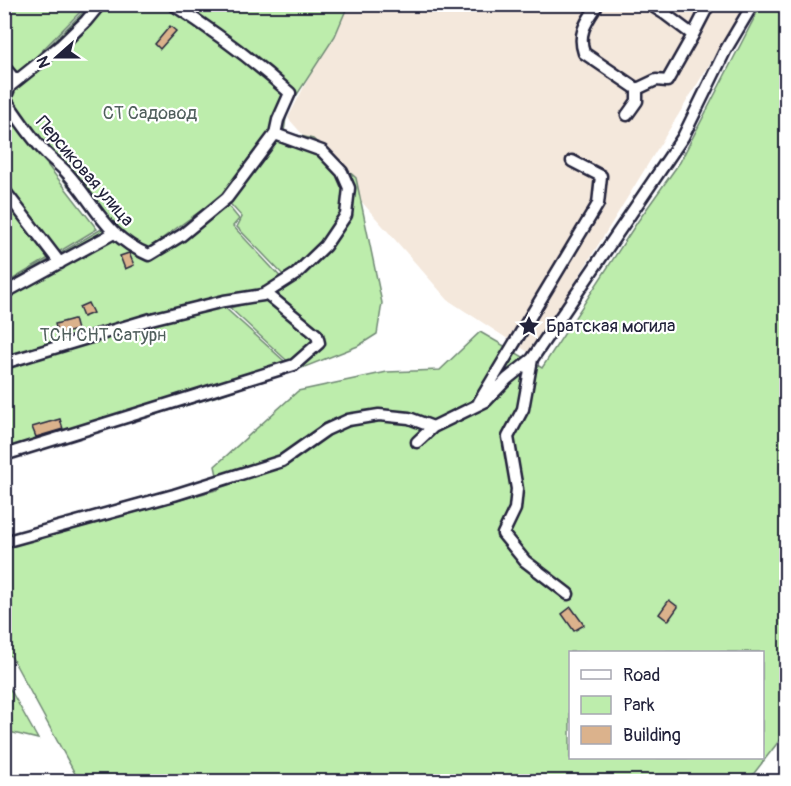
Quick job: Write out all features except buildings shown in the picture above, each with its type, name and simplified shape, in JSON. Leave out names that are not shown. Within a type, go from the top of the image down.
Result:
[{"type":"street","points":[[5,99],[10,86],[60,46],[100,4]]},
{"type":"street","points":[[4,363],[151,319],[224,301],[263,295],[296,274],[325,246],[346,215],[349,188],[342,172],[322,151],[275,134],[278,120],[290,93],[258,64],[172,4]]},
{"type":"street","points":[[597,4],[582,28],[580,43],[584,53],[637,89]]},
{"type":"street","points":[[649,4],[668,9],[693,35]]},
{"type":"street","points":[[637,89],[656,80],[667,81],[709,4]]},
{"type":"street","points":[[417,442],[433,427],[486,401],[532,359],[683,137],[725,51],[753,4]]},
{"type":"street","points":[[4,67],[16,81]]},
{"type":"street","points":[[627,116],[637,101],[637,89]]},
{"type":"street","name":"Персиковая улица","points":[[5,99],[45,153],[68,173],[114,233],[135,249],[149,255],[183,235],[227,198],[275,134]]},
{"type":"street","points":[[476,407],[598,204],[600,176],[572,161]]},
{"type":"street","points":[[4,190],[60,263]]},
{"type":"street","points":[[4,293],[114,233]]},
{"type":"street","points":[[4,455],[294,365],[319,343],[316,335],[266,293]]},
{"type":"street","points":[[532,359],[523,409],[508,436],[517,489],[515,509],[503,534],[525,561],[568,594]]},
{"type":"street","points":[[4,542],[174,495],[282,461],[327,430],[348,420],[379,415],[410,418],[433,427]]},
{"type":"shaded area","points":[[346,5],[746,5],[531,354],[448,300],[288,118]]},
{"type":"green space","points":[[5,5],[87,5],[5,88]]},
{"type":"green space","name":"СТ Садовод","points":[[90,5],[348,5],[335,36],[287,110],[284,132],[313,139],[356,178],[382,303],[377,334],[358,346],[297,370],[230,308],[265,299],[291,283],[237,227],[242,217],[224,197],[213,202],[146,250],[68,186],[5,103],[4,91]]},
{"type":"green space","points":[[761,5],[786,5],[786,732],[748,781],[79,781],[11,656],[5,654],[5,548],[220,489],[215,466],[298,391],[387,372],[440,370],[480,332],[542,368],[638,221],[680,162]]},
{"type":"green space","points":[[4,109],[97,229],[5,284],[4,284]]},
{"type":"green space","name":"ТСН СНТ Сатурн","points":[[226,203],[239,219],[233,226],[286,283],[222,305],[293,369],[221,395],[5,460],[4,286],[105,227],[149,256]]},
{"type":"green space","points":[[5,680],[38,739],[5,731]]},
{"type":"place","name":"Братская могила","points":[[529,326]]}]
